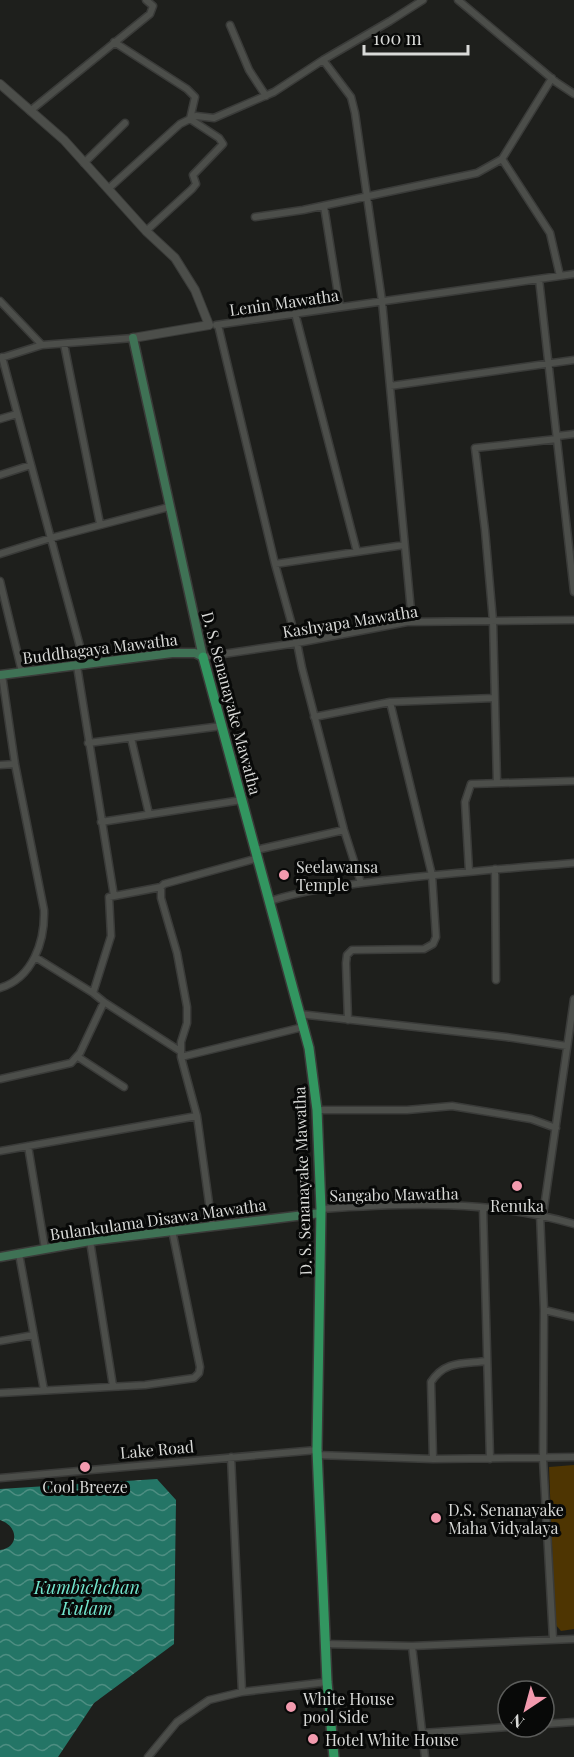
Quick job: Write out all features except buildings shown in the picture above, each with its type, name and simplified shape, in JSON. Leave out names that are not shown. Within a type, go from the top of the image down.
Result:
[{"type":"main road","name":"D. S. Senanayake Mawatha","points":[[133,338],[203,657],[270,902],[313,1072],[317,1110],[321,1211],[317,1453],[327,1682],[334,1757]]},
{"type":"main road","name":"Buddhagaya Mawatha","points":[[1,675],[188,652],[203,657]]},
{"type":"main road","name":"Bulankulama Disawa Mawatha","points":[[0,1257],[90,1241],[321,1211]]},
{"type":"street","points":[[30,111],[150,14],[153,6],[146,0]]},
{"type":"street","points":[[108,189],[180,124],[196,116],[214,118],[266,96],[423,0]]},
{"type":"street","points":[[458,0],[574,94]]},
{"type":"street","points":[[230,25],[249,70],[266,96]]},
{"type":"street","points":[[114,42],[187,89],[195,97],[190,119]]},
{"type":"street","points":[[323,60],[351,97],[356,113],[382,302],[412,622]]},
{"type":"street","points":[[255,217],[324,206],[477,173],[502,159],[552,78]]},
{"type":"street","points":[[0,84],[64,141],[146,231],[175,258],[214,325],[297,643],[314,717],[344,830],[361,883]]},
{"type":"street","points":[[146,231],[192,189],[196,184],[193,175],[223,144],[219,138],[190,119]]},
{"type":"street","points":[[84,163],[125,123]]},
{"type":"street","points":[[502,159],[550,233],[560,276]]},
{"type":"street","points":[[324,206],[340,307]]},
{"type":"street","name":"Lenin Mawatha","points":[[1,358],[42,345],[133,338],[574,274]]},
{"type":"street","points":[[539,279],[574,592]]},
{"type":"street","points":[[0,301],[42,345]]},
{"type":"street","points":[[295,313],[357,552]]},
{"type":"street","points":[[64,344],[100,524]]},
{"type":"street","points":[[1,358],[51,538],[81,665],[88,743],[114,896]]},
{"type":"street","points":[[390,386],[574,360]]},
{"type":"street","points":[[0,419],[17,414]]},
{"type":"street","points":[[497,783],[493,621],[475,447],[574,434]]},
{"type":"street","points":[[0,475],[31,465]]},
{"type":"street","points":[[0,554],[100,524],[169,507]]},
{"type":"street","points":[[275,564],[404,545]]},
{"type":"street","points":[[0,581],[22,672]]},
{"type":"street","name":"Kashyapa Mawatha","points":[[203,657],[412,622],[574,620]]},
{"type":"street","points":[[0,988],[22,975],[35,957],[45,929],[45,910],[15,764],[1,675]]},
{"type":"street","points":[[314,717],[390,702],[495,698]]},
{"type":"street","points":[[348,1020],[346,963],[347,955],[352,950],[424,949],[433,944],[436,937],[432,875],[390,702]]},
{"type":"street","points":[[88,743],[222,726]]},
{"type":"street","points":[[131,738],[149,814]]},
{"type":"street","points":[[0,765],[15,764]]},
{"type":"street","points":[[469,870],[465,802],[471,784],[574,781]]},
{"type":"street","points":[[101,822],[242,800]]},
{"type":"street","points":[[93,993],[111,936],[109,897],[161,887],[164,884],[257,854],[344,830]]},
{"type":"street","points":[[270,902],[291,894],[361,883],[469,870],[574,863]]},
{"type":"street","points":[[495,869],[496,980]]},
{"type":"street","points":[[161,887],[161,898],[177,953],[187,1007],[187,1023],[181,1054],[197,1116],[212,1225]]},
{"type":"street","points":[[35,957],[93,993],[181,1054],[303,1027]]},
{"type":"street","points":[[553,1640],[543,1459],[542,1215],[574,999]]},
{"type":"street","points":[[0,1080],[71,1063],[78,1058],[104,1002]]},
{"type":"street","points":[[299,1014],[567,1046]]},
{"type":"street","points":[[78,1058],[124,1087]]},
{"type":"street","points":[[317,1110],[407,1110],[452,1106],[531,1119],[556,1128]]},
{"type":"street","points":[[0,1151],[197,1116]]},
{"type":"street","points":[[28,1146],[45,1249]]},
{"type":"street","name":"Sangabo Mawatha","points":[[321,1211],[447,1204],[542,1215],[574,1224]]},
{"type":"street","points":[[483,1208],[490,1459]]},
{"type":"street","points":[[0,1393],[145,1385],[194,1378],[199,1373],[200,1367],[172,1230]]},
{"type":"street","points":[[90,1241],[113,1386]]},
{"type":"street","points":[[20,1254],[44,1390]]},
{"type":"street","points":[[544,1310],[574,1317]]},
{"type":"street","points":[[0,1341],[34,1335]]},
{"type":"street","points":[[432,1459],[431,1382],[437,1372],[447,1366],[488,1361]]},
{"type":"street","name":"Lake Road","points":[[0,1478],[231,1457],[317,1453],[432,1459],[574,1457]]},
{"type":"street","points":[[231,1457],[242,1692]]},
{"type":"street","points":[[325,1644],[412,1646],[574,1639]]},
{"type":"street","points":[[412,1646],[425,1757]]},
{"type":"street","points":[[148,1757],[177,1722],[209,1700],[242,1692],[327,1682]]},
{"type":"street","points":[[556,1723],[574,1722]]},
{"type":"street","points":[[423,1733],[496,1728]]},
{"type":"shaded area","points":[[574,1465],[574,1629],[561,1631],[555,1624],[549,1467]]},
{"type":"water","name":"Kumbichchan Kulam","points":[[157,1479],[176,1500],[174,1644],[94,1703],[58,1757],[0,1757],[0,1550],[11,1545],[14,1536],[10,1527],[0,1520],[0,1489]]},
{"type":"place","name":"Seelawansa Temple","points":[[284,875]]},
{"type":"place","name":"Renuka","points":[[517,1186]]},
{"type":"place","name":"Cool Breeze","points":[[85,1467]]},
{"type":"place","name":"D.S. Senanayake Maha Vidyalaya","points":[[436,1518]]},
{"type":"place","name":"White House pool Side","points":[[291,1707]]},
{"type":"place","name":"Hotel White House","points":[[313,1739]]}]
